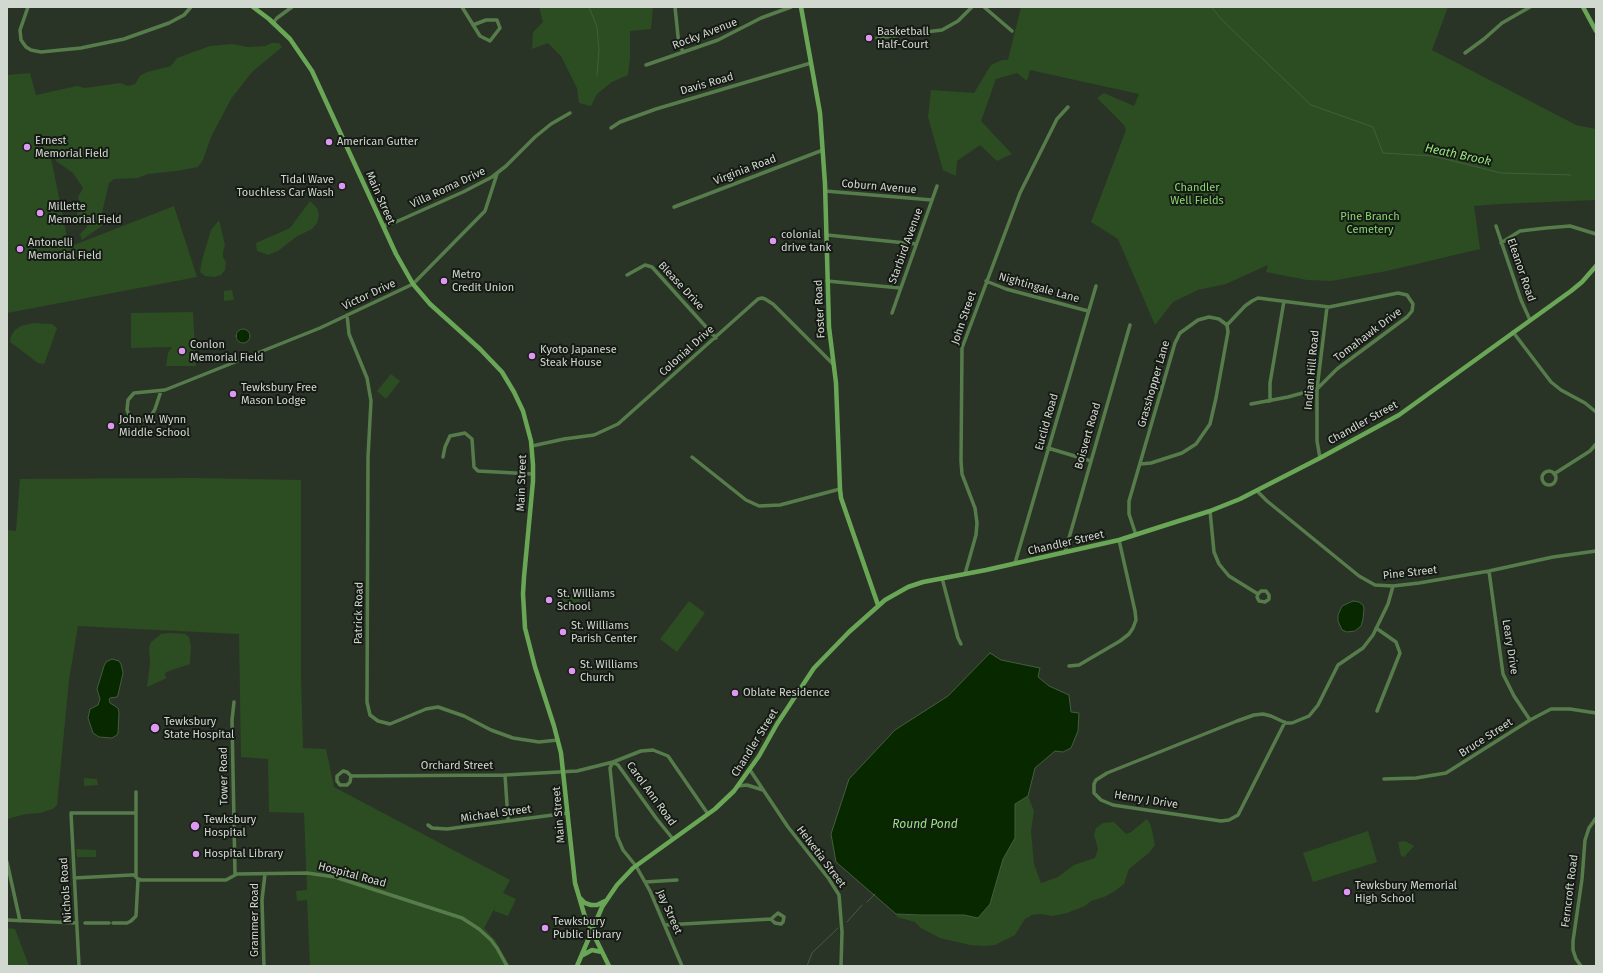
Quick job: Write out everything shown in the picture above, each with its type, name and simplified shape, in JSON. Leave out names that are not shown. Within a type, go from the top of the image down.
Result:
[{"type":"main road","name":"Main Street","points":[[253,7],[273,23],[296,46],[312,71],[383,226],[413,284],[438,312],[480,349],[502,372],[523,411],[532,446],[533,474],[523,594],[525,628],[535,667],[558,740],[564,771],[574,877],[585,917],[609,966]]},
{"type":"main road","name":"Foster Road","points":[[801,7],[820,113],[827,235],[827,281],[830,333],[836,383],[841,498],[878,605]]},
{"type":"main road","points":[[1583,7],[1596,31]]},
{"type":"main road","name":"Chandler Street","points":[[577,966],[605,901],[617,884],[636,866],[729,797],[750,770],[810,674],[827,654],[878,605],[908,587],[923,582],[1119,540],[1210,511],[1257,491],[1399,415],[1571,291],[1582,282],[1596,266]]},
{"type":"main road","points":[[579,896],[585,903],[591,905],[597,905],[605,901]]},
{"type":"main road","points":[[583,955],[592,950],[602,952]]},
{"type":"street","points":[[28,7],[20,30],[21,40],[26,47],[31,50],[41,52],[81,48],[124,39],[170,23],[184,15],[191,7]]},
{"type":"street","points":[[273,23],[277,18],[292,7]]},
{"type":"street","points":[[462,7],[473,25],[480,36],[490,41],[500,28],[497,20],[486,20],[473,25]]},
{"type":"street","points":[[675,7],[679,46],[684,52]]},
{"type":"street","name":"Rocky Avenue","points":[[646,64],[718,40],[761,18],[791,7]]},
{"type":"street","points":[[877,38],[942,30],[958,21],[972,7]]},
{"type":"street","points":[[984,7],[1012,31]]},
{"type":"street","points":[[1465,53],[1502,23],[1530,7]]},
{"type":"street","name":"Davis Road","points":[[611,128],[620,122],[656,109],[811,63]]},
{"type":"street","name":"John Street","points":[[965,574],[976,535],[977,523],[975,508],[962,474],[961,461],[962,357],[964,343],[1020,193],[1057,119],[1068,107]]},
{"type":"street","name":"Villa Roma Drive","points":[[383,226],[463,192],[497,174],[535,136],[570,113]]},
{"type":"street","name":"Virginia Road","points":[[674,207],[823,150]]},
{"type":"street","name":"Victor Drive","points":[[161,391],[155,408],[146,420],[139,421],[132,419],[127,410],[128,400],[134,393],[161,391],[201,376],[306,334],[413,284],[485,212],[497,174]]},
{"type":"street","name":"Starbird Avenue","points":[[892,313],[937,186]]},
{"type":"street","name":"Coburn Avenue","points":[[825,191],[932,200]]},
{"type":"street","name":"Eleanor Road","points":[[1496,226],[1520,300],[1530,320]]},
{"type":"street","points":[[1501,243],[1520,231],[1546,228],[1570,226],[1596,234]]},
{"type":"street","points":[[827,235],[916,244]]},
{"type":"street","name":"Blease Drive","points":[[627,275],[645,265],[652,267],[716,338]]},
{"type":"street","points":[[827,281],[900,288]]},
{"type":"street","name":"Nightingale Lane","points":[[986,281],[1006,289],[1088,311]]},
{"type":"street","name":"Euclid Road","points":[[1015,563],[1096,286]]},
{"type":"street","name":"Tomahawk Drive","points":[[1227,325],[1245,306],[1255,299],[1261,298],[1326,307],[1398,293],[1407,295],[1413,306],[1412,311],[1407,317],[1343,365],[1317,389],[1251,404]]},
{"type":"street","name":"Colonial Drive","points":[[532,446],[564,438],[594,435],[618,424],[758,299],[765,298],[773,304],[833,364]]},
{"type":"street","points":[[1270,400],[1270,383],[1284,301]]},
{"type":"street","name":"Indian Hill Road","points":[[1320,458],[1317,436],[1317,389],[1326,307]]},
{"type":"street","name":"Patrick Road","points":[[347,315],[349,334],[367,378],[371,400],[368,471],[367,702],[370,715],[378,721],[390,724],[426,709],[438,707],[464,716],[491,730],[513,738],[539,742],[558,740]]},
{"type":"street","name":"Grasshopper Lane","points":[[1136,535],[1129,514],[1129,505],[1174,348],[1180,333],[1193,323],[1203,318],[1214,317],[1227,325]]},
{"type":"street","points":[[1141,464],[1152,463],[1182,453],[1196,444],[1207,430],[1212,417],[1216,398],[1228,332],[1227,325]]},
{"type":"street","name":"Boisvert Road","points":[[1065,552],[1130,326]]},
{"type":"street","points":[[1514,332],[1551,382],[1561,390],[1589,405],[1596,412]]},
{"type":"street","points":[[443,457],[445,447],[450,436],[465,434],[472,439],[474,467],[478,471],[533,474]]},
{"type":"street","points":[[1554,474],[1590,451],[1596,444]]},
{"type":"street","points":[[1048,448],[1091,461]]},
{"type":"street","points":[[692,457],[746,500],[759,506],[780,505],[840,489]]},
{"type":"street","name":"Pine Street","points":[[1257,491],[1362,579],[1375,585],[1393,586],[1489,571],[1553,557],[1596,551]]},
{"type":"street","points":[[1210,511],[1214,552],[1223,571],[1258,594]]},
{"type":"street","points":[[1069,666],[1079,665],[1120,641],[1129,634],[1133,628],[1136,620],[1136,611],[1119,540]]},
{"type":"street","name":"Leary Drive","points":[[1489,571],[1504,674],[1514,696],[1530,720]]},
{"type":"street","points":[[942,578],[958,638],[961,644]]},
{"type":"street","points":[[1285,722],[1296,723],[1314,711],[1336,668],[1344,660],[1363,648],[1376,628],[1390,600],[1393,586]]},
{"type":"street","points":[[1376,628],[1396,642],[1400,653],[1377,711]]},
{"type":"street","name":"Tower Road","points":[[234,702],[232,720],[235,874]]},
{"type":"street","name":"Bruce Street","points":[[1384,779],[1416,778],[1446,773],[1548,710],[1570,709],[1596,713]]},
{"type":"street","name":"Henry J Drive","points":[[1263,714],[1285,722],[1238,815],[1229,820],[1221,821],[1113,805],[1100,800],[1094,793],[1094,784],[1096,780],[1107,773],[1237,721],[1254,715],[1263,714]]},
{"type":"street","name":"Orchard Street","points":[[351,776],[351,780],[347,785],[340,785],[337,781],[337,776],[342,771],[347,772],[351,776],[505,774],[564,771],[577,772],[613,762],[646,750],[658,751],[668,756],[708,814]]},
{"type":"street","name":"Carol Ann Road","points":[[613,762],[618,765],[673,839]]},
{"type":"street","name":"Jay Street","points":[[613,762],[610,768],[617,836],[622,850],[636,866],[645,882],[665,924],[682,966]]},
{"type":"street","name":"Helvetia Street","points":[[750,770],[792,833],[829,879],[839,895],[842,916],[841,966]]},
{"type":"street","points":[[505,774],[508,820]]},
{"type":"street","points":[[738,786],[747,785],[764,790]]},
{"type":"street","points":[[85,923],[127,923],[132,921],[136,916],[136,792]]},
{"type":"street","name":"Nichols Road","points":[[79,966],[71,813],[136,813]]},
{"type":"street","name":"Michael Street","points":[[428,825],[432,828],[446,829],[568,813]]},
{"type":"street","name":"Ferncroft Road","points":[[1581,966],[1576,959],[1573,950],[1573,941],[1582,879],[1585,840],[1589,828],[1596,818]]},
{"type":"street","points":[[7,862],[20,921]]},
{"type":"street","name":"Hospital Road","points":[[74,878],[131,875],[137,878],[226,880],[235,874],[307,873],[335,877],[462,918],[479,929],[491,940],[507,966]]},
{"type":"street","name":"Grammer Road","points":[[264,966],[262,900],[265,874]]},
{"type":"street","points":[[645,882],[678,880]]},
{"type":"street","points":[[665,924],[771,919]]},
{"type":"street","points":[[7,920],[77,923]]},
{"type":"green space","points":[[539,7],[653,7],[651,29],[630,31],[630,58],[628,75],[612,82],[597,94],[591,106],[579,103],[577,88],[561,56],[548,43],[532,49],[533,32],[543,22]]},
{"type":"green space","name":"Chandler Well Fields","points":[[1021,7],[1448,7],[1432,50],[1576,125],[1596,129],[1596,200],[1474,206],[1480,249],[1387,271],[1331,281],[1307,280],[1266,272],[1268,265],[1226,284],[1198,290],[1173,302],[1155,325],[1118,239],[1091,222],[1126,130],[1124,125],[1097,98],[1104,93],[1134,106],[1139,94],[1030,70],[1027,81],[1017,73],[996,79],[981,121],[1012,154],[997,161],[980,145],[957,161],[956,176],[943,170],[928,117],[931,90],[974,93],[991,65],[1002,60],[1008,60]]},
{"type":"green space","points":[[272,43],[279,43],[282,47],[252,72],[231,99],[211,137],[203,160],[198,167],[148,174],[138,178],[114,179],[109,183],[102,213],[104,218],[103,225],[82,240],[80,234],[87,227],[86,221],[77,215],[77,208],[79,205],[78,197],[83,188],[73,173],[56,161],[49,148],[69,247],[174,206],[197,277],[7,313],[7,75],[30,73],[36,95],[77,86],[85,88],[120,83],[128,86],[135,84],[140,76],[147,72],[171,66],[177,58],[210,46],[232,44],[248,47],[265,46]]},
{"type":"green space","points":[[310,201],[317,208],[319,215],[317,223],[312,229],[296,237],[278,251],[268,255],[257,251],[256,243],[290,228]]},
{"type":"green space","points":[[219,220],[225,245],[223,257],[226,262],[225,270],[221,275],[215,277],[205,276],[200,272],[202,260],[211,230]]},
{"type":"green space","points":[[232,290],[234,300],[224,301],[224,291]]},
{"type":"green space","points":[[193,312],[196,366],[166,366],[168,353],[172,347],[131,348],[131,313]]},
{"type":"green space","points":[[33,323],[52,324],[57,328],[44,364],[38,363],[10,342],[11,336],[15,330],[21,326]]},
{"type":"green space","points":[[391,374],[400,381],[386,399],[377,391]]},
{"type":"green space","name":"Tewksbury State Hospital","points":[[194,478],[301,480],[301,676],[303,748],[326,749],[334,787],[510,880],[503,893],[516,899],[508,916],[494,911],[496,906],[484,928],[495,940],[510,966],[310,966],[307,900],[297,901],[296,891],[307,890],[304,813],[269,812],[268,759],[241,757],[239,634],[78,626],[69,680],[57,805],[53,809],[40,813],[26,814],[7,819],[7,530],[16,531],[20,479]]},
{"type":"green space","points":[[579,595],[580,606],[564,608],[562,597]]},
{"type":"green space","points":[[689,601],[705,613],[677,652],[660,639]]},
{"type":"green space","points":[[161,634],[185,634],[189,637],[191,646],[190,664],[166,672],[165,676],[167,678],[147,687],[150,663],[149,648],[151,642]]},
{"type":"green space","points":[[84,778],[97,779],[98,785],[84,786]]},
{"type":"green space","points":[[1028,796],[1034,811],[1031,831],[1034,864],[1041,883],[1058,877],[1074,865],[1095,858],[1098,849],[1094,835],[1096,828],[1103,823],[1114,822],[1126,834],[1131,832],[1147,819],[1151,826],[1155,845],[1149,853],[1129,869],[1124,884],[1115,891],[1067,913],[1053,916],[1040,914],[1032,915],[1025,919],[1015,935],[995,945],[970,945],[940,938],[921,928],[915,922],[897,917],[896,914],[921,915],[1015,804]]},
{"type":"green space","points":[[1368,831],[1377,862],[1313,882],[1303,853]]},
{"type":"green space","points":[[1405,841],[1414,846],[1404,857],[1401,856],[1398,842]]},
{"type":"green space","points":[[76,849],[96,850],[96,857],[77,857]]},
{"type":"green space","points":[[7,928],[15,929],[29,966],[7,966]]},
{"type":"water","points":[[240,329],[246,329],[250,333],[250,339],[246,343],[240,343],[236,339],[236,333]]},
{"type":"water","points":[[1353,601],[1359,602],[1363,605],[1363,619],[1361,626],[1355,631],[1347,632],[1342,630],[1338,621],[1338,615],[1342,606]]},
{"type":"water","name":"Round Pond","points":[[990,653],[1001,660],[1040,668],[1038,677],[1049,686],[1069,695],[1071,712],[1079,713],[1078,731],[1071,748],[1063,752],[1055,751],[1035,768],[1028,796],[1015,804],[1015,838],[1003,859],[990,904],[978,918],[964,915],[896,914],[836,862],[831,834],[849,779],[895,730],[948,696]]},
{"type":"water","points":[[112,659],[119,661],[123,673],[117,697],[110,698],[109,700],[110,703],[118,708],[118,733],[112,738],[99,737],[93,733],[88,718],[90,709],[98,705],[100,699],[97,689],[104,666],[106,662]]},
{"type":"waterway","points":[[589,7],[597,27],[599,50],[597,75]]},
{"type":"waterway","name":"Heath Brook","points":[[1211,7],[1224,22],[1311,105],[1373,127],[1383,153],[1433,156],[1501,173],[1571,175]]},
{"type":"waterway","points":[[867,902],[875,894]]},
{"type":"waterway","points":[[847,922],[862,905]]},
{"type":"waterway","points":[[807,966],[812,953],[838,928]]},
{"type":"place","name":"Basketball Half-Court","points":[[869,38]]},
{"type":"place","name":"American Gutter","points":[[329,142]]},
{"type":"place","name":"Ernest Memorial Field","points":[[27,147]]},
{"type":"place","name":"Tidal Wave Touchless Car Wash","points":[[342,186]]},
{"type":"place","name":"Millette Memorial Field","points":[[40,213]]},
{"type":"place","name":"colonial drive tank","points":[[773,241]]},
{"type":"place","name":"Antonelli Memorial Field","points":[[20,249]]},
{"type":"place","name":"Metro Credit Union","points":[[444,281]]},
{"type":"place","name":"Conlon Memorial Field","points":[[182,351]]},
{"type":"place","name":"Kyoto Japanese Steak House","points":[[532,356]]},
{"type":"place","name":"Tewksbury Free Mason Lodge","points":[[233,394]]},
{"type":"place","name":"John W. Wynn Middle School","points":[[111,426]]},
{"type":"place","name":"St. Williams School","points":[[549,600]]},
{"type":"place","name":"St. Williams Parish Center","points":[[563,632]]},
{"type":"place","name":"St. Williams Church","points":[[572,671]]},
{"type":"place","name":"Oblate Residence","points":[[735,693]]},
{"type":"place","name":"Tewksbury State Hospital","points":[[155,728]]},
{"type":"place","name":"Tewksbury Hospital","points":[[195,826]]},
{"type":"place","name":"Hospital Library","points":[[196,854]]},
{"type":"place","name":"Tewksbury Memorial High School","points":[[1347,892]]},
{"type":"place","name":"Tewksbury Public Library","points":[[545,928]]},
{"type":"park label","name":"Pine Branch Cemetery","points":[[1370,223]]}]
